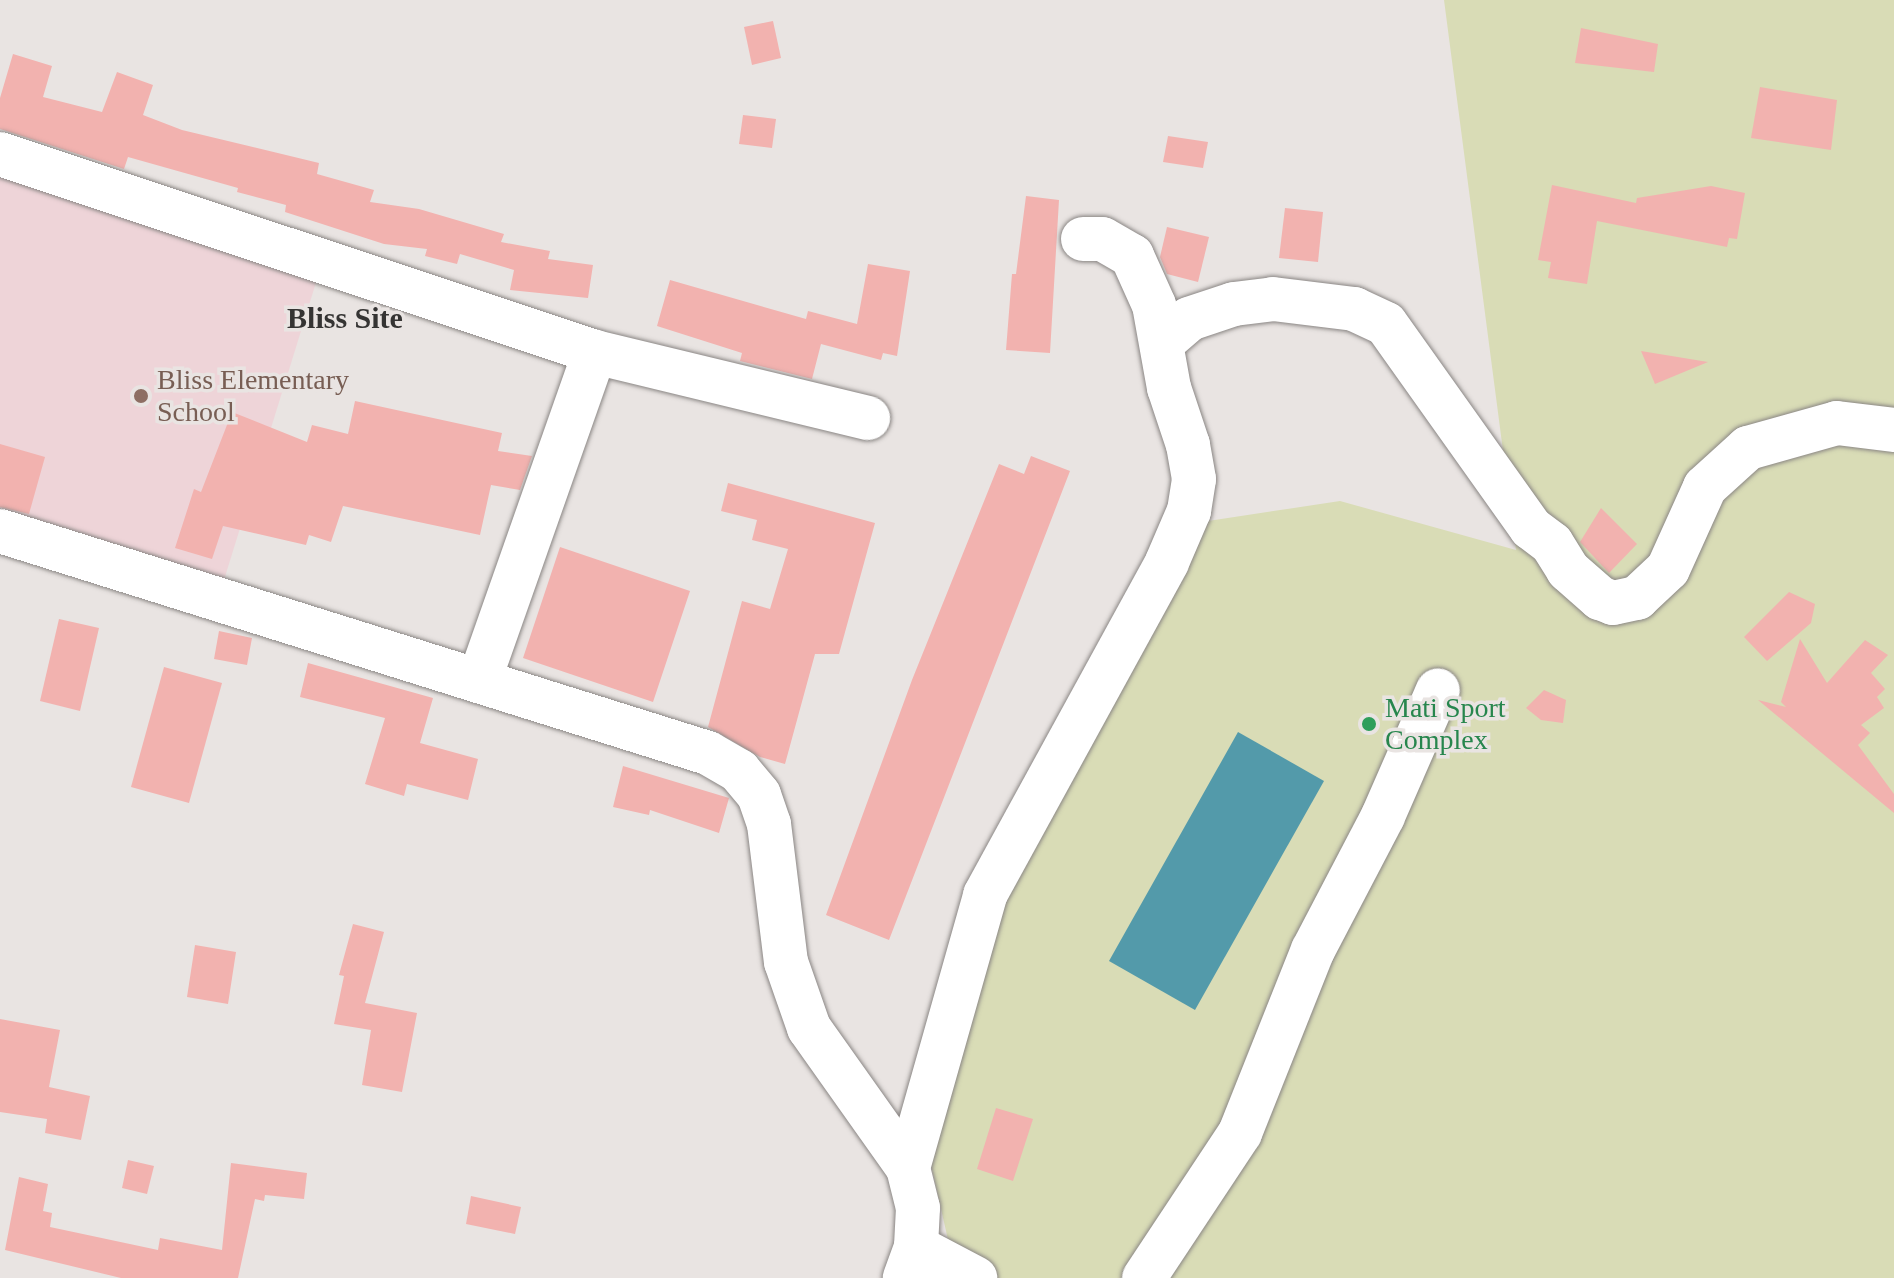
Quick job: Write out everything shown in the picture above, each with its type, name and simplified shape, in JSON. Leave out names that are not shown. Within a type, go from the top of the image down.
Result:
[{"type":"street","points":[[0,154],[595,352],[868,418]]},
{"type":"street","points":[[908,1168],[985,895],[1167,562],[1189,511],[1194,479],[1169,388],[1163,342],[1132,256],[1102,239],[1083,239]]},
{"type":"street","points":[[1163,342],[1189,319],[1234,304],[1273,299],[1354,309],[1386,324],[1531,528],[1552,544],[1568,570],[1600,598],[1613,603],[1637,598],[1668,569],[1705,487],[1748,448],[1837,423],[1894,430]]},
{"type":"street","points":[[479,681],[595,352]]},
{"type":"street","points":[[0,531],[708,753],[739,771],[759,795],[769,824],[786,962],[809,1028],[908,1168],[918,1208],[910,1263],[975,1278]]},
{"type":"street","points":[[1144,1278],[1240,1133],[1313,950],[1383,816],[1438,690]]},
{"type":"shaded area","name":"Bliss Elementary School","points":[[0,177],[318,276],[224,580],[0,516]]},
{"type":"green space","name":"Mati Sport Complex","points":[[1444,0],[1894,0],[1894,1278],[986,1278],[949,1244],[928,1152],[998,906],[1195,523],[1340,501],[1516,550]]},
{"type":"water","points":[[1238,732],[1324,781],[1195,1010],[1109,961]]},
{"type":"building","points":[[773,21],[781,58],[752,65],[744,27]]},
{"type":"building","points":[[1581,28],[1658,44],[1654,72],[1575,63]]},
{"type":"building","points":[[13,54],[52,66],[43,97],[102,112],[117,72],[153,85],[143,115],[182,130],[319,163],[317,174],[374,190],[370,202],[419,209],[504,234],[501,242],[550,251],[548,259],[593,265],[588,298],[510,290],[514,270],[460,254],[457,264],[425,256],[427,249],[384,244],[285,212],[286,205],[237,192],[238,188],[128,157],[124,169],[0,129],[0,98]]},
{"type":"building","points":[[1760,87],[1837,100],[1831,150],[1751,138]]},
{"type":"building","points":[[743,115],[776,119],[772,148],[739,144]]},
{"type":"building","points":[[1168,136],[1208,142],[1203,168],[1163,162]]},
{"type":"building","points":[[1552,185],[1636,203],[1637,198],[1711,186],[1745,193],[1737,239],[1729,238],[1727,247],[1597,221],[1587,284],[1548,278],[1551,262],[1538,260]]},
{"type":"building","points":[[1026,196],[1059,200],[1050,353],[1006,350],[1012,274],[1016,274]]},
{"type":"building","points":[[1285,208],[1323,212],[1318,262],[1279,258]]},
{"type":"building","points":[[1167,227],[1209,237],[1198,282],[1167,274],[1160,257]]},
{"type":"building","points":[[868,264],[910,271],[897,356],[883,353],[881,360],[821,344],[812,379],[740,361],[742,353],[657,326],[670,280],[806,319],[808,311],[857,324]]},
{"type":"building","points":[[1641,351],[1708,362],[1655,384]]},
{"type":"building","points":[[355,401],[502,433],[498,451],[532,456],[520,490],[491,485],[480,535],[343,506],[331,542],[309,535],[306,545],[223,526],[212,559],[175,548],[194,489],[201,492],[232,412],[307,442],[312,425],[348,434]]},
{"type":"building","points":[[0,444],[45,457],[29,514],[0,507]]},
{"type":"building","points":[[1031,456],[1070,471],[889,940],[826,915],[912,680],[999,464],[1024,474]]},
{"type":"building","points":[[728,483],[875,523],[839,654],[815,654],[785,764],[760,757],[708,727],[742,601],[770,609],[788,549],[752,540],[757,520],[721,511]]},
{"type":"building","points":[[1601,508],[1637,544],[1609,573],[1580,542]]},
{"type":"building","points":[[560,547],[690,591],[653,702],[523,658]]},
{"type":"building","points":[[1789,592],[1815,604],[1811,623],[1767,661],[1744,637]]},
{"type":"building","points":[[59,619],[99,628],[80,711],[40,701]]},
{"type":"building","points":[[219,631],[252,638],[247,665],[214,659]]},
{"type":"building","points":[[1800,639],[1827,683],[1865,640],[1888,655],[1871,673],[1885,689],[1877,697],[1884,708],[1861,725],[1870,733],[1858,745],[1894,794],[1894,813],[1758,700],[1786,707],[1781,702]]},
{"type":"building","points":[[308,663],[433,698],[420,743],[478,759],[468,800],[407,784],[404,796],[365,784],[385,718],[300,697]]},
{"type":"building","points":[[164,667],[222,683],[189,803],[131,787]]},
{"type":"building","points":[[1544,690],[1566,700],[1563,723],[1541,720],[1526,708]]},
{"type":"building","points":[[623,766],[729,798],[719,833],[650,810],[649,815],[613,807]]},
{"type":"building","points":[[353,924],[384,932],[365,1003],[417,1013],[402,1092],[362,1085],[371,1030],[334,1024],[344,976],[339,975]]},
{"type":"building","points":[[195,945],[236,952],[228,1004],[187,997]]},
{"type":"building","points":[[0,1019],[60,1030],[49,1087],[90,1096],[81,1140],[45,1133],[47,1119],[0,1112]]},
{"type":"building","points":[[996,1108],[1033,1119],[1013,1181],[977,1169]]},
{"type":"building","points":[[128,1160],[154,1166],[147,1194],[122,1188]]},
{"type":"building","points":[[231,1163],[307,1173],[304,1199],[265,1195],[264,1201],[255,1199],[238,1278],[121,1278],[5,1250],[19,1177],[48,1184],[43,1211],[52,1213],[50,1227],[158,1250],[160,1238],[222,1250]]},
{"type":"building","points":[[471,1196],[521,1207],[515,1234],[466,1224]]},
{"type":"place","name":"Bliss Elementary School","points":[[141,396]]},
{"type":"place","name":"Mati Sport Complex","points":[[1369,724]]},
{"type":"district","name":"Bliss Site","points":[[345,318]]}]
